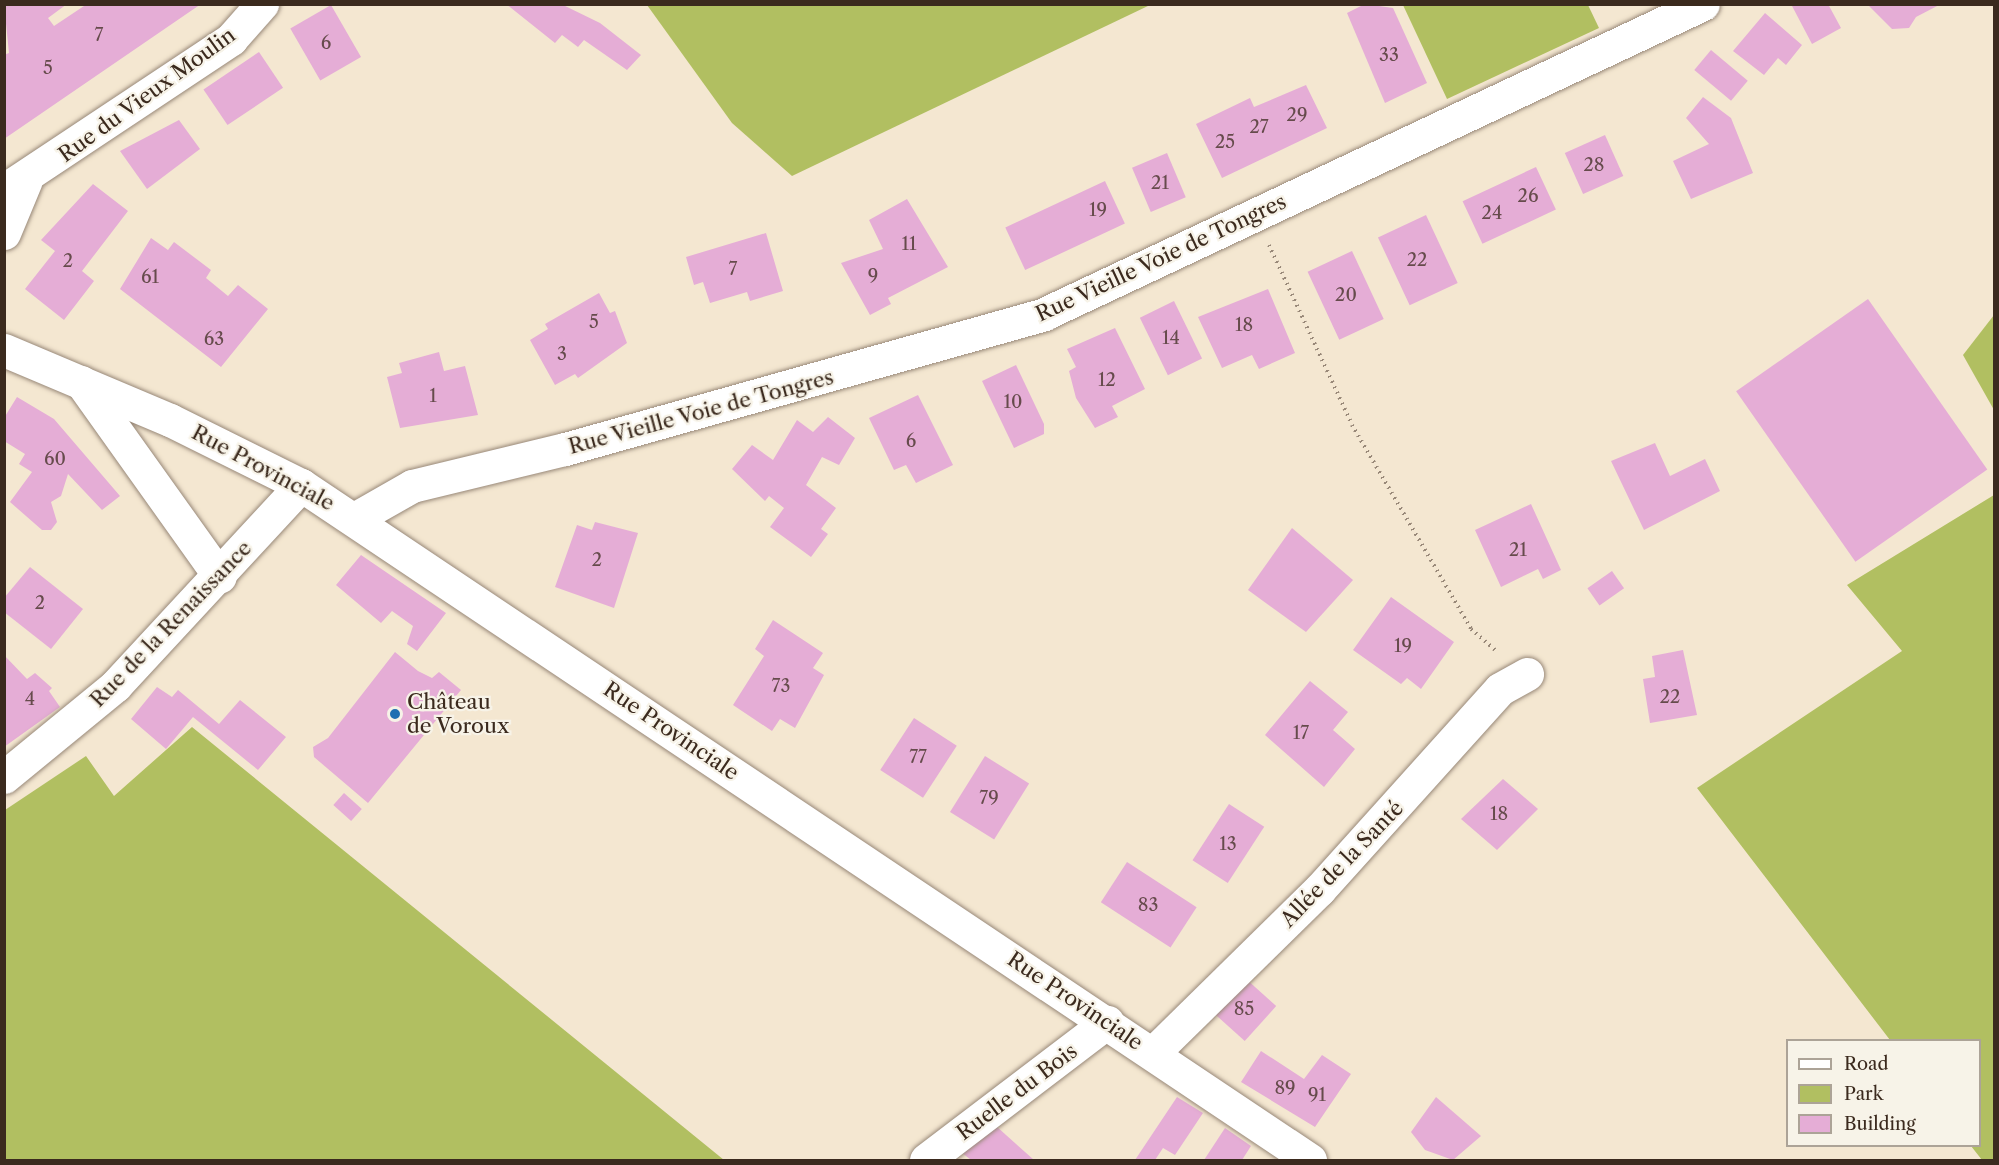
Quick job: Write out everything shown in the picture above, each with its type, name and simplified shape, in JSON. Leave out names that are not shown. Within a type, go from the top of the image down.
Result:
[{"type":"street","name":"Rue du Vieux Moulin","points":[[15,185],[231,39],[262,4]]},
{"type":"street","name":"Rue Vieille Voie de Tongres","points":[[354,519],[412,486],[576,446],[1044,314],[1703,4]]},
{"type":"street","points":[[4,233],[15,185]]},
{"type":"street","name":"Rue Provinciale","points":[[4,350],[81,382],[301,485],[1107,1022],[1310,1161]]},
{"type":"street","points":[[81,382],[220,577]]},
{"type":"street","name":"Rue de la Renaissance","points":[[4,777],[115,686],[220,577],[301,485]]},
{"type":"street","name":"Allée de la Santé","points":[[1153,1053],[1326,882],[1500,689],[1527,674]]},
{"type":"street","name":"Ruelle du Bois","points":[[926,1161],[1032,1084],[1107,1022]]},
{"type":"path","points":[[1255,215],[1352,425],[1421,547],[1471,629],[1527,674]]},
{"type":"green space","points":[[647,5],[1150,5],[792,176],[732,123]]},
{"type":"green space","points":[[1403,5],[1588,5],[1599,28],[1447,99]]},
{"type":"green space","points":[[1994,315],[1994,410],[1963,355]]},
{"type":"green space","points":[[1994,495],[1994,1160],[1982,1160],[1972,1147],[1981,1147],[1981,1039],[1889,1039],[1697,788],[1902,651],[1847,585]]},
{"type":"green space","points":[[192,727],[724,1160],[5,1160],[5,810],[86,756],[114,796]]},
{"type":"building","points":[[4,4],[67,4],[48,18],[54,26],[87,4],[201,4],[4,139],[4,55],[9,53]]},
{"type":"building","points":[[506,4],[561,4],[600,23],[641,55],[627,70],[584,40],[578,47],[562,35],[555,43]]},
{"type":"building","points":[[1365,4],[1393,8],[1427,83],[1385,103],[1347,13]]},
{"type":"building","points":[[1791,4],[1828,4],[1841,28],[1812,44]]},
{"type":"building","points":[[1867,4],[1941,4],[1916,17],[1909,28],[1892,29]]},
{"type":"building","points":[[331,5],[361,57],[320,80],[290,28]]},
{"type":"building","points":[[1765,13],[1802,45],[1786,65],[1778,58],[1764,75],[1733,51]]},
{"type":"building","points":[[1711,50],[1748,81],[1731,101],[1694,70]]},
{"type":"building","points":[[259,52],[283,88],[227,125],[203,89]]},
{"type":"building","points":[[1306,85],[1327,128],[1222,178],[1196,124],[1250,98],[1254,107]]},
{"type":"building","points":[[1703,97],[1731,118],[1753,173],[1691,199],[1673,161],[1709,144],[1686,118]]},
{"type":"building","points":[[179,120],[200,149],[147,189],[120,151]]},
{"type":"building","points":[[1605,135],[1623,176],[1583,194],[1565,153]]},
{"type":"building","points":[[1167,153],[1186,197],[1151,212],[1132,168]]},
{"type":"building","points":[[1536,167],[1556,210],[1482,244],[1463,201]]},
{"type":"building","points":[[1105,181],[1125,224],[1025,270],[1005,227]]},
{"type":"building","points":[[93,184],[128,211],[82,271],[94,281],[64,320],[25,289],[55,251],[41,240]]},
{"type":"building","points":[[907,199],[948,267],[888,298],[891,304],[870,315],[841,263],[883,249],[869,220]]},
{"type":"building","points":[[1426,215],[1458,283],[1410,305],[1378,237]]},
{"type":"building","points":[[766,233],[783,291],[750,301],[747,292],[710,303],[703,282],[694,285],[686,257]]},
{"type":"building","points":[[151,238],[168,250],[174,242],[211,270],[206,278],[228,296],[238,285],[268,309],[221,367],[120,289]]},
{"type":"building","points":[[1352,251],[1384,319],[1339,340],[1308,272]]},
{"type":"building","points":[[1268,289],[1295,353],[1259,369],[1252,355],[1222,368],[1198,317]]},
{"type":"building","points":[[599,293],[610,313],[615,311],[627,343],[578,378],[575,374],[555,385],[530,340],[548,329],[545,324]]},
{"type":"building","points":[[1868,299],[1987,469],[1855,562],[1736,391]]},
{"type":"building","points":[[1174,301],[1202,359],[1168,375],[1140,318]]},
{"type":"building","points":[[1115,328],[1145,389],[1112,406],[1118,417],[1095,428],[1076,398],[1069,371],[1076,367],[1067,349]]},
{"type":"building","points":[[439,352],[444,371],[465,366],[478,415],[400,428],[387,377],[402,373],[399,363]]},
{"type":"building","points":[[1016,365],[1044,424],[1044,434],[1014,448],[982,381]]},
{"type":"building","points":[[918,395],[953,465],[916,483],[906,465],[894,470],[869,418]]},
{"type":"building","points":[[17,397],[54,419],[120,496],[102,510],[68,474],[61,496],[51,502],[57,522],[51,530],[42,530],[10,502],[32,472],[19,464],[25,454],[4,441],[4,418]]},
{"type":"building","points":[[828,417],[855,438],[839,465],[822,457],[806,485],[836,508],[821,529],[828,534],[811,557],[770,527],[784,508],[769,496],[765,501],[732,469],[752,445],[773,460],[797,420],[813,432]]},
{"type":"building","points":[[1655,443],[1670,476],[1705,459],[1720,491],[1644,530],[1611,461]]},
{"type":"building","points":[[1531,504],[1561,570],[1543,579],[1538,569],[1501,587],[1475,530]]},
{"type":"building","points":[[595,522],[638,533],[614,608],[555,587],[577,525],[592,530]]},
{"type":"building","points":[[1292,528],[1353,580],[1306,632],[1248,590]]},
{"type":"building","points":[[361,555],[446,613],[417,651],[407,644],[413,626],[392,611],[381,623],[336,585]]},
{"type":"building","points":[[30,567],[83,609],[51,649],[4,612],[4,598]]},
{"type":"building","points":[[1612,571],[1624,588],[1599,605],[1587,588]]},
{"type":"building","points":[[1391,597],[1454,642],[1421,689],[1407,678],[1401,684],[1353,650]]},
{"type":"building","points":[[773,620],[823,653],[813,668],[824,675],[795,728],[780,719],[772,731],[733,705],[764,656],[755,649]]},
{"type":"building","points":[[1683,650],[1697,715],[1650,723],[1643,679],[1655,677],[1652,656]]},
{"type":"building","name":"Château de Voroux","points":[[395,652],[418,671],[432,678],[439,672],[461,690],[368,803],[314,757],[313,747],[328,738]]},
{"type":"building","points":[[4,655],[27,679],[35,673],[52,688],[49,691],[60,707],[4,747]]},
{"type":"building","points":[[1310,681],[1348,712],[1333,730],[1355,749],[1324,787],[1265,735]]},
{"type":"building","points":[[157,687],[172,697],[178,690],[219,724],[240,700],[286,737],[258,770],[193,717],[166,749],[131,719]]},
{"type":"building","points":[[914,718],[957,746],[923,798],[880,770]]},
{"type":"building","points":[[985,756],[1029,784],[994,840],[950,812]]},
{"type":"building","points":[[1503,779],[1538,809],[1497,850],[1461,819]]},
{"type":"building","points":[[344,793],[362,809],[351,821],[333,805]]},
{"type":"building","points":[[1229,804],[1264,827],[1228,883],[1193,860]]},
{"type":"building","points":[[1127,862],[1197,907],[1170,947],[1101,902]]},
{"type":"building","points":[[1245,978],[1276,1006],[1245,1041],[1214,1013]]},
{"type":"building","points":[[1261,1051],[1304,1079],[1322,1055],[1351,1074],[1315,1127],[1241,1082]]},
{"type":"building","points":[[1177,1097],[1203,1113],[1175,1155],[1163,1148],[1155,1160],[1135,1160]]},
{"type":"building","points":[[1436,1097],[1481,1136],[1453,1160],[1425,1150],[1411,1132]]},
{"type":"building","points":[[996,1126],[1034,1160],[971,1160],[961,1152]]},
{"type":"building","points":[[1225,1128],[1251,1146],[1242,1160],[1204,1160]]},
{"type":"place","name":"Château de Voroux","points":[[395,714]]}]
